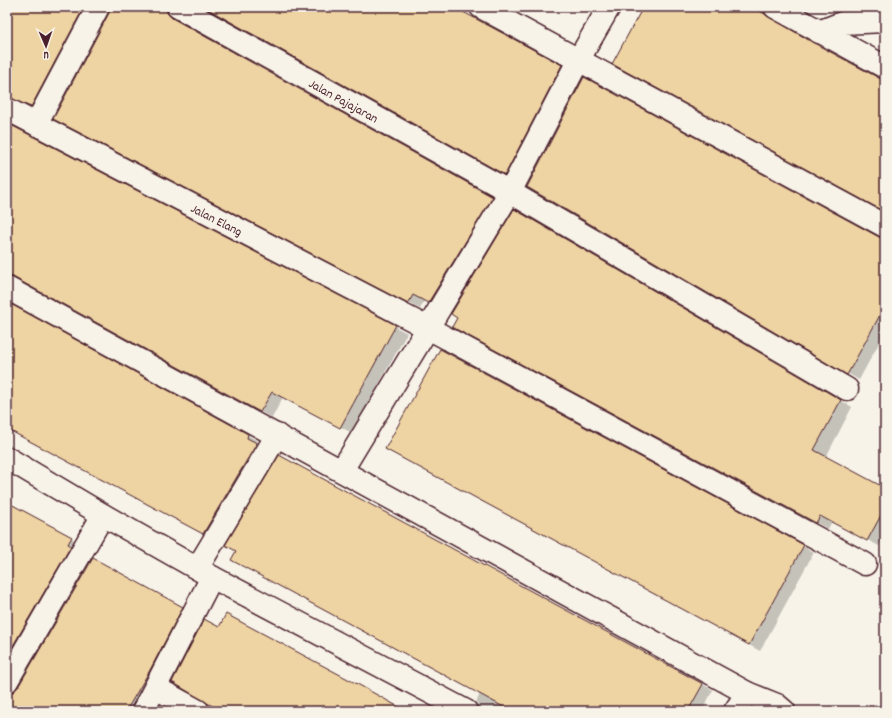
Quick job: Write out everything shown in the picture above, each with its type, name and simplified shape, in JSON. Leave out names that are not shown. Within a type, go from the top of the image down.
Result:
[{"type":"street","points":[[36,124],[98,7]]},
{"type":"street","name":"Jalan Pajajaran","points":[[178,7],[510,192],[847,388]]},
{"type":"street","points":[[481,7],[885,226]]},
{"type":"street","points":[[342,470],[510,192],[579,59],[609,7]]},
{"type":"street","points":[[775,7],[818,32],[885,67]]},
{"type":"street","points":[[818,32],[842,23],[885,21]]},
{"type":"street","name":"Jalan Elang","points":[[7,109],[428,328],[865,564]]},
{"type":"street","points":[[7,288],[342,470],[741,702],[780,708]]},
{"type":"street","points":[[143,711],[156,688],[205,572],[277,435]]},
{"type":"street","points":[[7,458],[103,516],[466,711]]},
{"type":"street","points":[[7,681],[103,516]]},
{"type":"street","points":[[156,688],[198,711]]},
{"type":"building","points":[[7,7],[84,7],[31,107],[7,97]]},
{"type":"building","points":[[110,7],[166,7],[168,14],[172,18],[493,197],[428,303],[413,295],[408,304],[53,119],[109,13]]},
{"type":"building","points":[[204,7],[454,7],[562,65],[505,175]]},
{"type":"building","points":[[643,7],[753,7],[812,42],[879,78],[885,79],[885,212],[612,64]]},
{"type":"building","points":[[584,77],[879,237],[885,238],[885,306],[847,375],[527,187]]},
{"type":"building","points":[[7,123],[396,325],[340,428],[272,392],[260,412],[13,277],[7,276]]},
{"type":"building","points":[[514,209],[841,400],[814,450],[885,488],[885,508],[867,541],[820,516],[816,523],[452,327],[457,318],[451,314]]},
{"type":"building","points":[[7,302],[248,434],[247,438],[257,443],[203,534],[7,429]]},
{"type":"building","points":[[440,349],[804,545],[749,645],[385,449]]},
{"type":"building","points":[[279,455],[703,684],[688,711],[511,711],[231,560],[236,551],[225,545]]},
{"type":"building","points":[[7,502],[72,537],[68,544],[71,546],[7,656]]},
{"type":"building","points":[[93,558],[183,607],[149,672],[126,711],[7,711],[7,693],[13,692],[18,687]]},
{"type":"building","points":[[226,614],[406,711],[222,711],[207,703],[172,682],[204,619],[219,627]]}]
